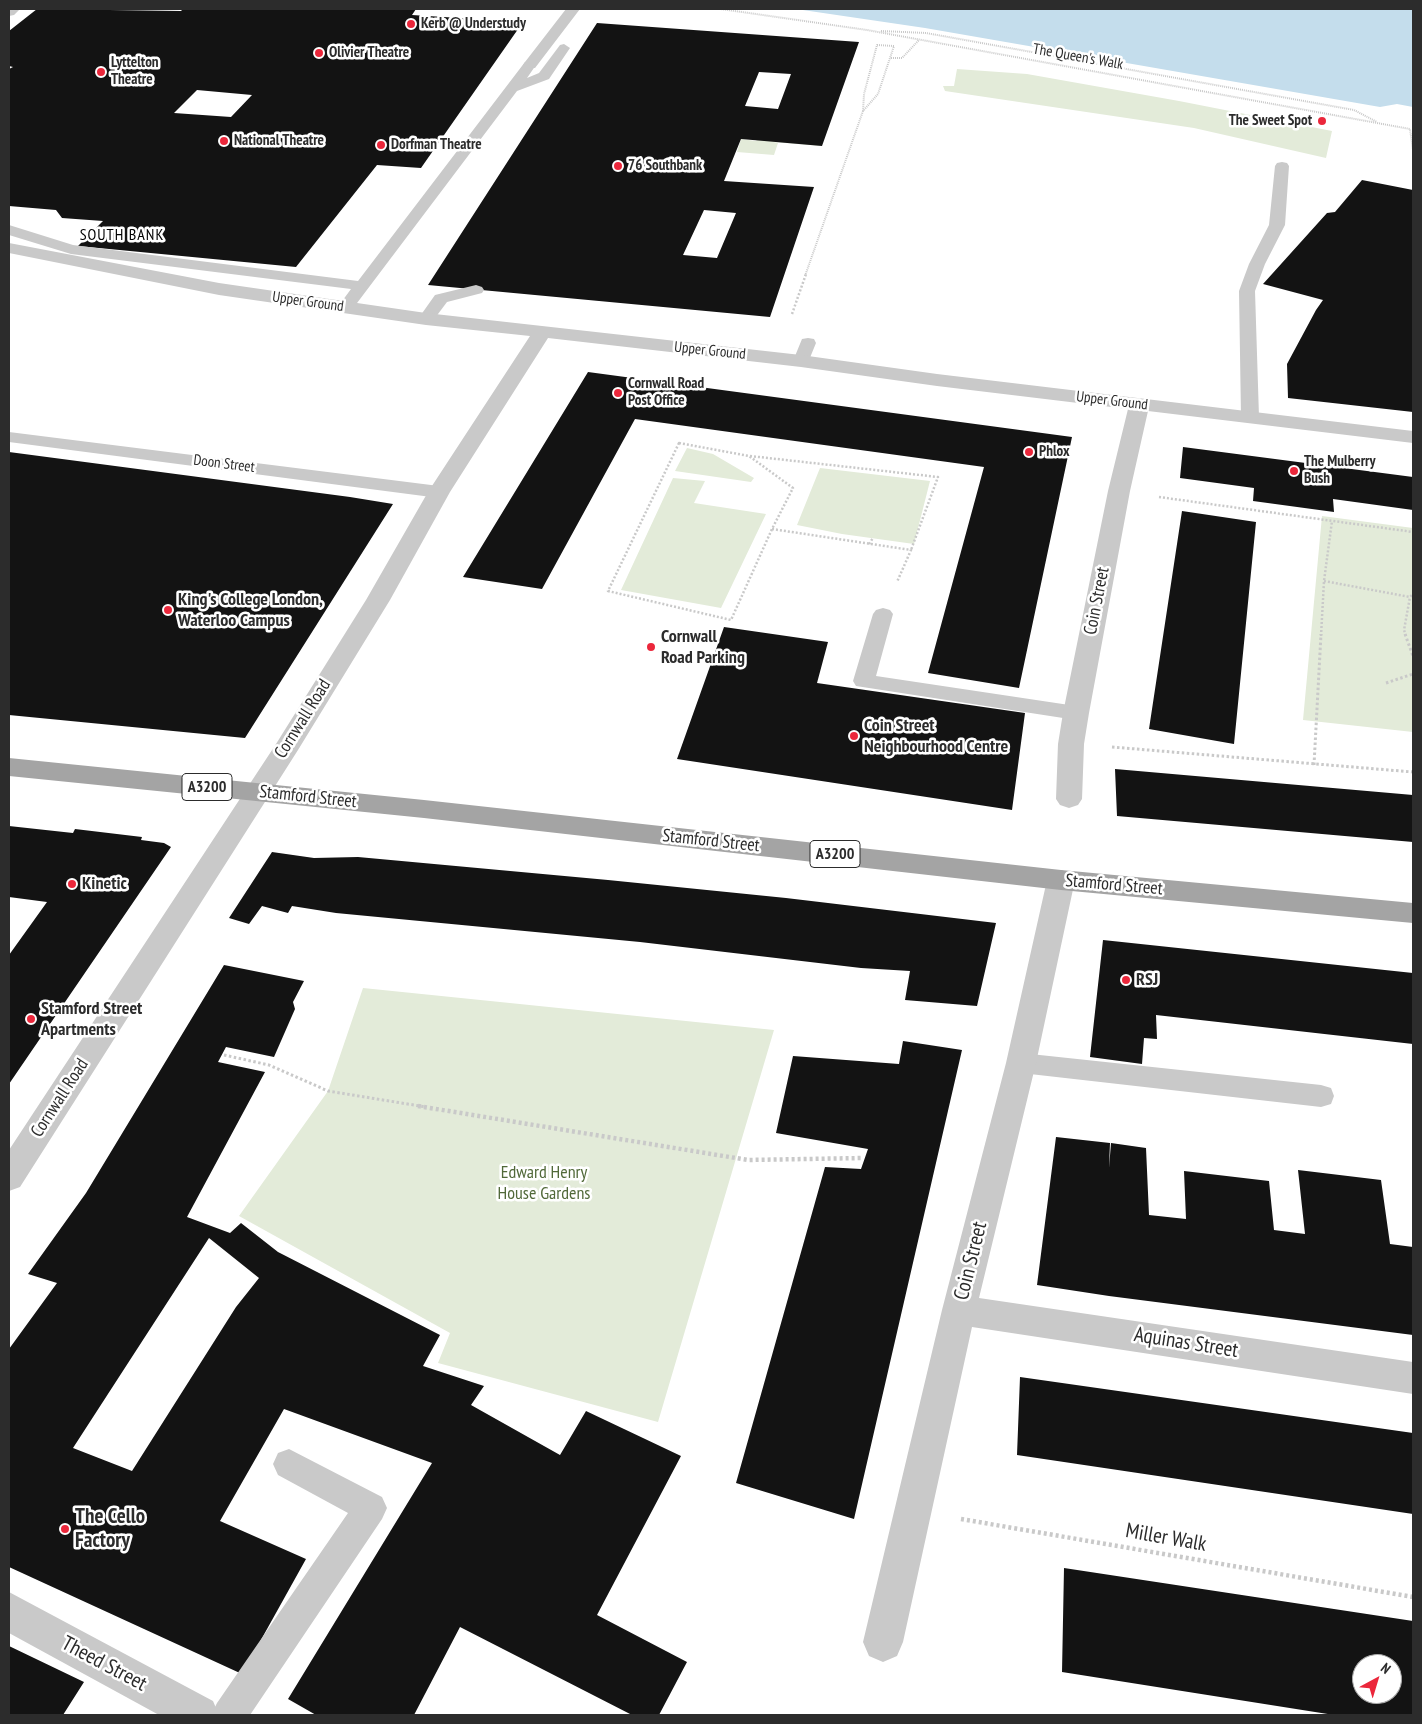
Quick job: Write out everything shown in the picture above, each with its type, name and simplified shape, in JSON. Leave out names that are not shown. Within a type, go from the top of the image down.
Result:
[{"type":"main road","name":"Stamford Street","points":[[9,767],[424,809],[1061,880],[1413,912]]},
{"type":"street","points":[[9,12],[13,9]]},
{"type":"street","points":[[530,65],[573,9]]},
{"type":"street","name":"Upper Ground","points":[[9,248],[219,290],[426,319],[542,333],[805,352],[1139,404],[1413,437]]},
{"type":"street","name":"Cornwall Road","points":[[9,1177],[258,792],[378,600],[439,492],[542,333]]},
{"type":"street","name":"Coin Street","points":[[1069,799],[1071,744],[1076,713],[1119,491],[1139,404]]},
{"type":"street","name":"Coin Street","points":[[883,1642],[959,1310],[1021,1063],[1061,880]]},
{"type":"street","name":"Aquinas Street","points":[[959,1310],[1413,1378]]},
{"type":"street","name":"Theed Street","points":[[9,1612],[199,1715]]},
{"type":"lane","points":[[513,88],[544,76],[564,48]]},
{"type":"lane","points":[[345,308],[530,65]]},
{"type":"lane","points":[[1250,417],[1247,291],[1257,264],[1277,225],[1282,166]]},
{"type":"lane","points":[[9,230],[71,249],[361,286]]},
{"type":"lane","points":[[426,319],[440,292],[476,290]]},
{"type":"lane","name":"Doon Street","points":[[9,436],[439,492]]},
{"type":"lane","points":[[883,614],[864,681],[1076,713]]},
{"type":"lane","points":[[1021,1063],[1321,1096]]},
{"type":"lane","points":[[229,1715],[371,1508],[288,1464]]},
{"type":"path","name":"The Queen's Walk","points":[[721,9],[867,30],[1410,129],[1413,150]]},
{"type":"path","points":[[867,30],[926,33],[1354,110],[1380,124]]},
{"type":"path","points":[[891,58],[902,58],[920,40]]},
{"type":"path","points":[[791,318],[863,111],[864,94],[877,45],[894,46],[878,94],[863,111]]},
{"type":"path","points":[[749,456],[792,488],[730,620],[608,591],[679,443],[749,456],[938,477],[911,550],[883,614]]},
{"type":"path","points":[[1119,491],[1413,532]]},
{"type":"path","points":[[1314,765],[1324,581],[1332,521]]},
{"type":"path","points":[[772,529],[911,550]]},
{"type":"path","points":[[869,544],[873,538]]},
{"type":"path","points":[[1324,581],[1410,597]]},
{"type":"path","points":[[1413,594],[1410,597],[1404,630],[1413,656]]},
{"type":"path","points":[[1386,683],[1413,674]]},
{"type":"path","points":[[1071,744],[1413,772]]},
{"type":"path","points":[[224,1055],[270,1064],[328,1091],[748,1160],[863,1158]]},
{"type":"path","name":"Miller Walk","points":[[914,1511],[1413,1598]]},
{"type":"green space","points":[[957,69],[1027,74],[1332,131],[1326,158],[1194,128],[945,91],[943,86],[954,86]]},
{"type":"green space","points":[[764,131],[822,146],[773,142],[778,143],[774,155],[737,152],[741,139],[756,141]]},
{"type":"green space","points":[[687,448],[713,454],[754,478],[751,482],[675,471]]},
{"type":"green space","points":[[820,468],[930,481],[914,544],[842,534],[797,525]]},
{"type":"green space","points":[[673,478],[705,481],[694,503],[766,514],[721,608],[621,590]]},
{"type":"green space","points":[[1322,516],[1413,528],[1413,732],[1303,720]]},
{"type":"green space","name":"Edward Henry House Gardens","points":[[363,988],[774,1030],[658,1422],[438,1363],[450,1333],[239,1216],[328,1091]]},
{"type":"water","points":[[796,9],[1413,9],[1413,107],[1397,104],[1380,107],[925,28]]},
{"type":"building","name":"National Theatre","points":[[37,9],[181,11],[183,9],[416,9],[412,15],[523,22],[421,168],[377,165],[296,267],[78,246],[103,221],[62,218],[56,210],[9,206],[9,69],[13,67],[9,66],[9,31]],"holes":[[[197,90],[252,95],[231,117],[174,113]]]},
{"type":"building","name":"76 Southbank","points":[[597,23],[859,42],[822,146],[741,139],[724,181],[814,187],[770,317],[428,285]],"holes":[[[759,72],[791,74],[778,109],[745,106]],[[704,210],[736,213],[717,258],[683,255]]]},
{"type":"building","points":[[1362,180],[1413,190],[1413,412],[1288,398],[1287,364],[1323,300],[1263,284],[1327,213],[1335,212]]},
{"type":"building","points":[[588,372],[1072,437],[1019,688],[928,673],[984,467],[635,419],[542,589],[463,577]]},
{"type":"building","points":[[1183,447],[1413,477],[1413,510],[1333,499],[1334,512],[1253,501],[1254,488],[1180,478]]},
{"type":"building","name":"King's College London, Waterloo Campus","points":[[9,452],[393,504],[245,738],[9,715]]},
{"type":"building","points":[[1182,511],[1256,522],[1234,744],[1149,729]]},
{"type":"building","name":"Coin Street Neighbourhood Centre","points":[[724,627],[828,642],[817,683],[1025,713],[1012,810],[677,759]]},
{"type":"building","points":[[1115,769],[1413,795],[1413,842],[1117,816]]},
{"type":"building","name":"Stamford Street Apartments","points":[[9,826],[73,833],[75,829],[142,837],[141,840],[164,843],[171,847],[9,1084],[9,955],[47,902],[9,897]]},
{"type":"building","points":[[272,852],[314,858],[358,857],[608,880],[786,898],[996,923],[977,1006],[905,1000],[910,971],[861,968],[640,942],[336,913],[292,906],[288,913],[262,906],[249,924],[229,918]]},
{"type":"building","points":[[1103,940],[1413,973],[1413,1044],[1156,1015],[1157,1039],[1144,1038],[1142,1064],[1090,1057]]},
{"type":"building","points":[[224,965],[304,981],[293,1002],[295,1009],[274,1057],[226,1047],[218,1062],[265,1072],[187,1217],[230,1233],[241,1223],[278,1252],[440,1335],[423,1366],[484,1386],[471,1405],[560,1455],[586,1411],[681,1456],[597,1615],[687,1662],[659,1715],[632,1715],[460,1627],[414,1715],[316,1715],[288,1699],[432,1463],[284,1409],[220,1521],[306,1559],[242,1674],[9,1567],[9,1349],[57,1283],[28,1274],[86,1193]],"holes":[[[209,1238],[259,1278],[236,1307],[132,1471],[73,1448]]]},
{"type":"building","points":[[903,1041],[962,1050],[854,1519],[736,1483],[825,1167],[861,1169],[868,1149],[776,1133],[793,1056],[899,1064]]},
{"type":"building","points":[[1056,1137],[1110,1143],[1109,1168],[1111,1143],[1146,1148],[1149,1215],[1186,1219],[1184,1171],[1269,1181],[1274,1230],[1305,1234],[1298,1170],[1381,1180],[1390,1244],[1413,1247],[1413,1335],[1037,1285]]},
{"type":"building","points":[[1020,1377],[1413,1433],[1413,1514],[1017,1455]]},
{"type":"building","points":[[1064,1568],[1413,1621],[1413,1715],[1334,1715],[1062,1672]]},
{"type":"building","points":[[9,1646],[84,1682],[63,1715],[9,1715]]},
{"type":"place","name":"Kerb @ Understudy","points":[[411,24]]},
{"type":"place","name":"Olivier Theatre","points":[[319,53]]},
{"type":"place","name":"Lyttelton Theatre","points":[[101,72]]},
{"type":"place","name":"The Sweet Spot","points":[[1322,121]]},
{"type":"place","name":"National Theatre","points":[[224,141]]},
{"type":"place","name":"Dorfman Theatre","points":[[381,145]]},
{"type":"place","name":"76 Southbank","points":[[618,166]]},
{"type":"place","name":"Cornwall Road Post Office","points":[[618,393]]},
{"type":"place","name":"Phlox","points":[[1029,452]]},
{"type":"place","name":"The Mulberry Bush","points":[[1294,471]]},
{"type":"place","name":"King's College London, Waterloo Campus","points":[[168,610]]},
{"type":"place","name":"Cornwall Road Parking","points":[[651,647]]},
{"type":"place","name":"Coin Street Neighbourhood Centre","points":[[854,736]]},
{"type":"place","name":"Kinetic","points":[[72,884]]},
{"type":"place","name":"RSJ","points":[[1126,980]]},
{"type":"place","name":"Stamford Street Apartments","points":[[31,1019]]},
{"type":"place","name":"The Cello Factory","points":[[65,1529]]},
{"type":"district","name":"SOUTH BANK","points":[[122,235]]}]
